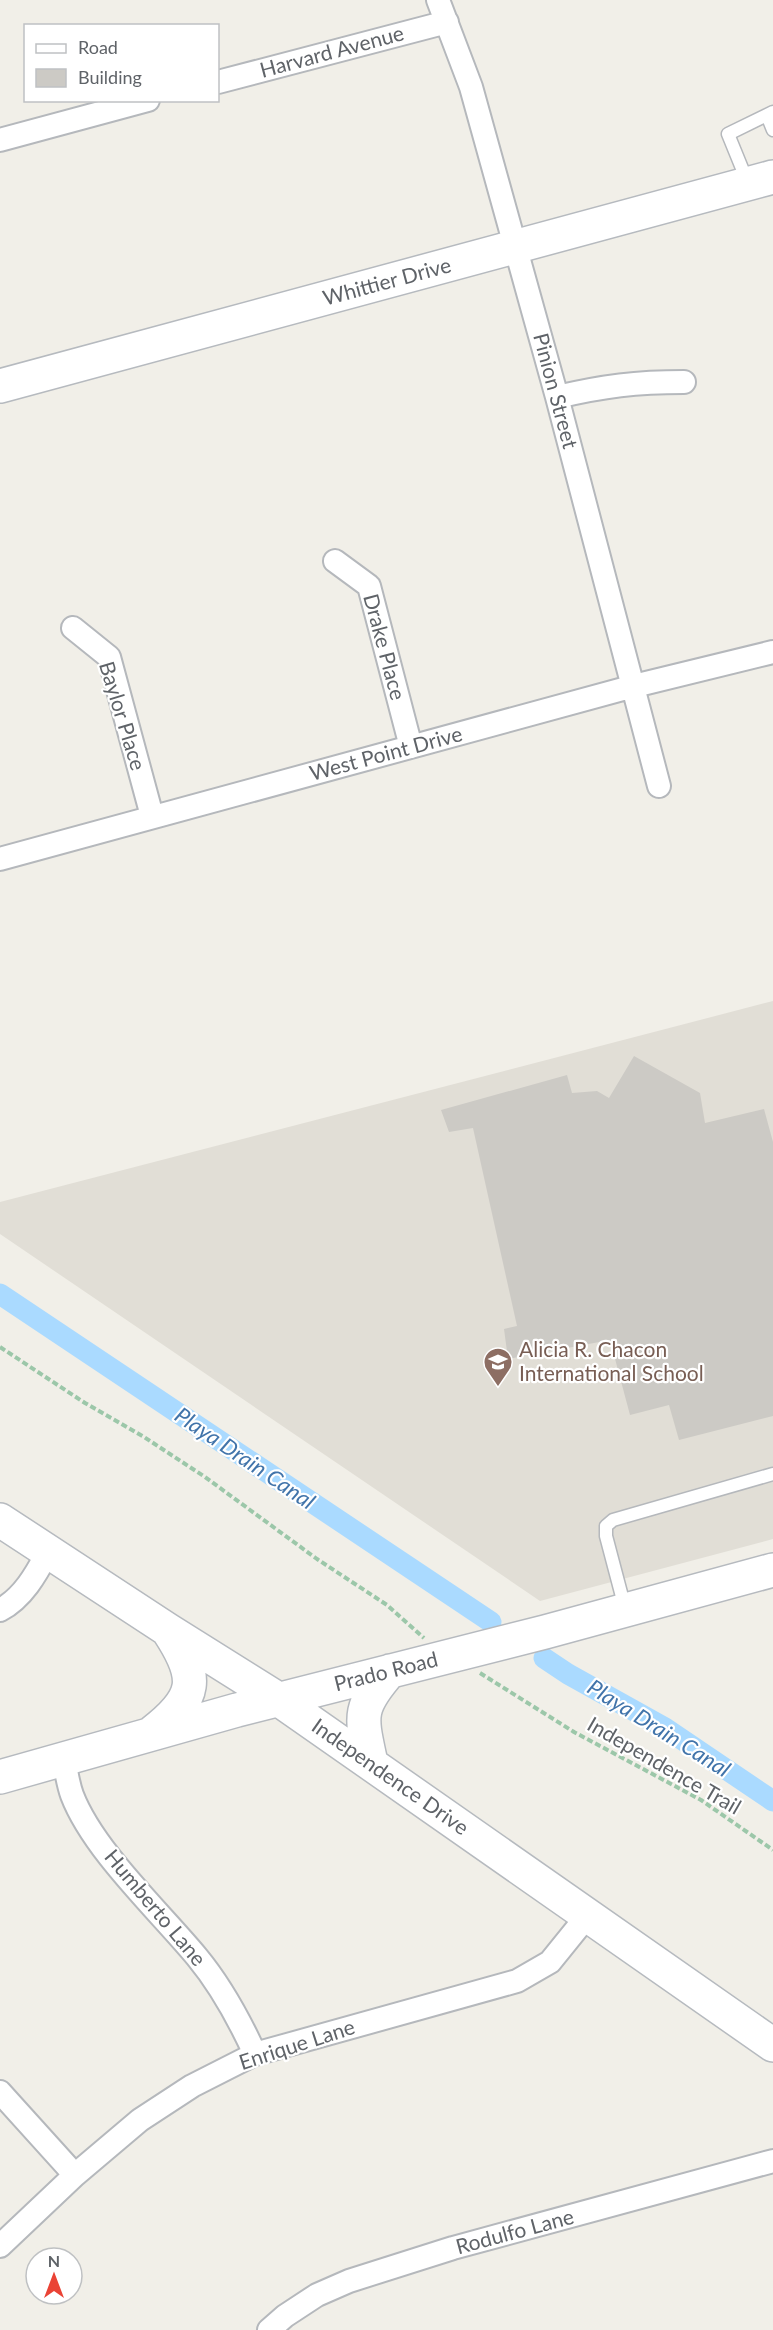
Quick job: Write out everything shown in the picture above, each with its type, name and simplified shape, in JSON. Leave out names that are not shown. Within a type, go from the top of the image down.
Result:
[{"type":"street","name":"Pinion Street","points":[[438,0],[471,87],[557,397],[659,786]]},
{"type":"street","name":"Harvard Avenue","points":[[219,82],[447,22]]},
{"type":"street","points":[[0,140],[141,102]]},
{"type":"street","name":"Whittier Drive","points":[[0,386],[761,181]]},
{"type":"street","points":[[557,397],[604,386],[644,382],[684,382]]},
{"type":"street","name":"Drake Place","points":[[335,561],[369,586],[411,747]]},
{"type":"street","name":"Baylor Place","points":[[73,628],[109,657],[152,816]]},
{"type":"street","name":"West Point Drive","points":[[0,859],[634,686],[773,652]]},
{"type":"street","name":"Independence Drive","points":[[0,1520],[278,1699],[773,2045]]},
{"type":"street","points":[[0,1610],[21,1593],[34,1577],[48,1552]]},
{"type":"street","name":"Prado Road","points":[[0,1777],[278,1699],[390,1671],[479,1660],[545,1632],[773,1570]]},
{"type":"street","points":[[150,1735],[173,1716],[181,1706],[189,1686],[190,1674],[185,1657],[168,1630]]},
{"type":"street","points":[[371,1763],[363,1714],[367,1700],[390,1671]]},
{"type":"street","name":"Humberto Lane","points":[[64,1759],[71,1793],[79,1811],[104,1849],[198,1958],[229,2001],[255,2054]]},
{"type":"street","name":"Enrique Lane","points":[[0,2246],[75,2175],[140,2120],[192,2086],[255,2054],[517,1982],[550,1962],[588,1915]]},
{"type":"street","points":[[0,2092],[75,2175]]},
{"type":"street","name":"Rodulfo Lane","points":[[269,2330],[285,2316],[317,2295],[349,2281],[453,2248],[773,2161]]},
{"type":"lane","points":[[761,181],[728,134],[770,113],[773,130]]},
{"type":"lane","points":[[625,1610],[606,1536],[606,1526],[613,1520],[773,1474]]},
{"type":"path","points":[[0,1347],[205,1477],[316,1559],[387,1605],[421,1633],[426,1640]]},
{"type":"path","name":"Independence Trail","points":[[479,1660],[574,1732],[701,1800],[773,1850]]},
{"type":"shaded area","name":"Alicia R. Chacon International School","points":[[773,1001],[773,1539],[540,1601],[0,1234],[0,1202]]},
{"type":"building","points":[[634,1056],[700,1093],[705,1123],[764,1109],[773,1142],[773,1416],[679,1440],[669,1405],[630,1415],[610,1340],[508,1359],[504,1329],[517,1326],[473,1128],[449,1132],[441,1110],[567,1075],[572,1093],[597,1091],[609,1098]]},
{"type":"waterway","name":"Playa Drain Canal","points":[[0,1294],[491,1622]]},
{"type":"waterway","name":"Playa Drain Canal","points":[[544,1658],[568,1674],[665,1728],[773,1801]]},
{"type":"place","name":"Alicia R. Chacon International School","points":[[498,1388]]}]
